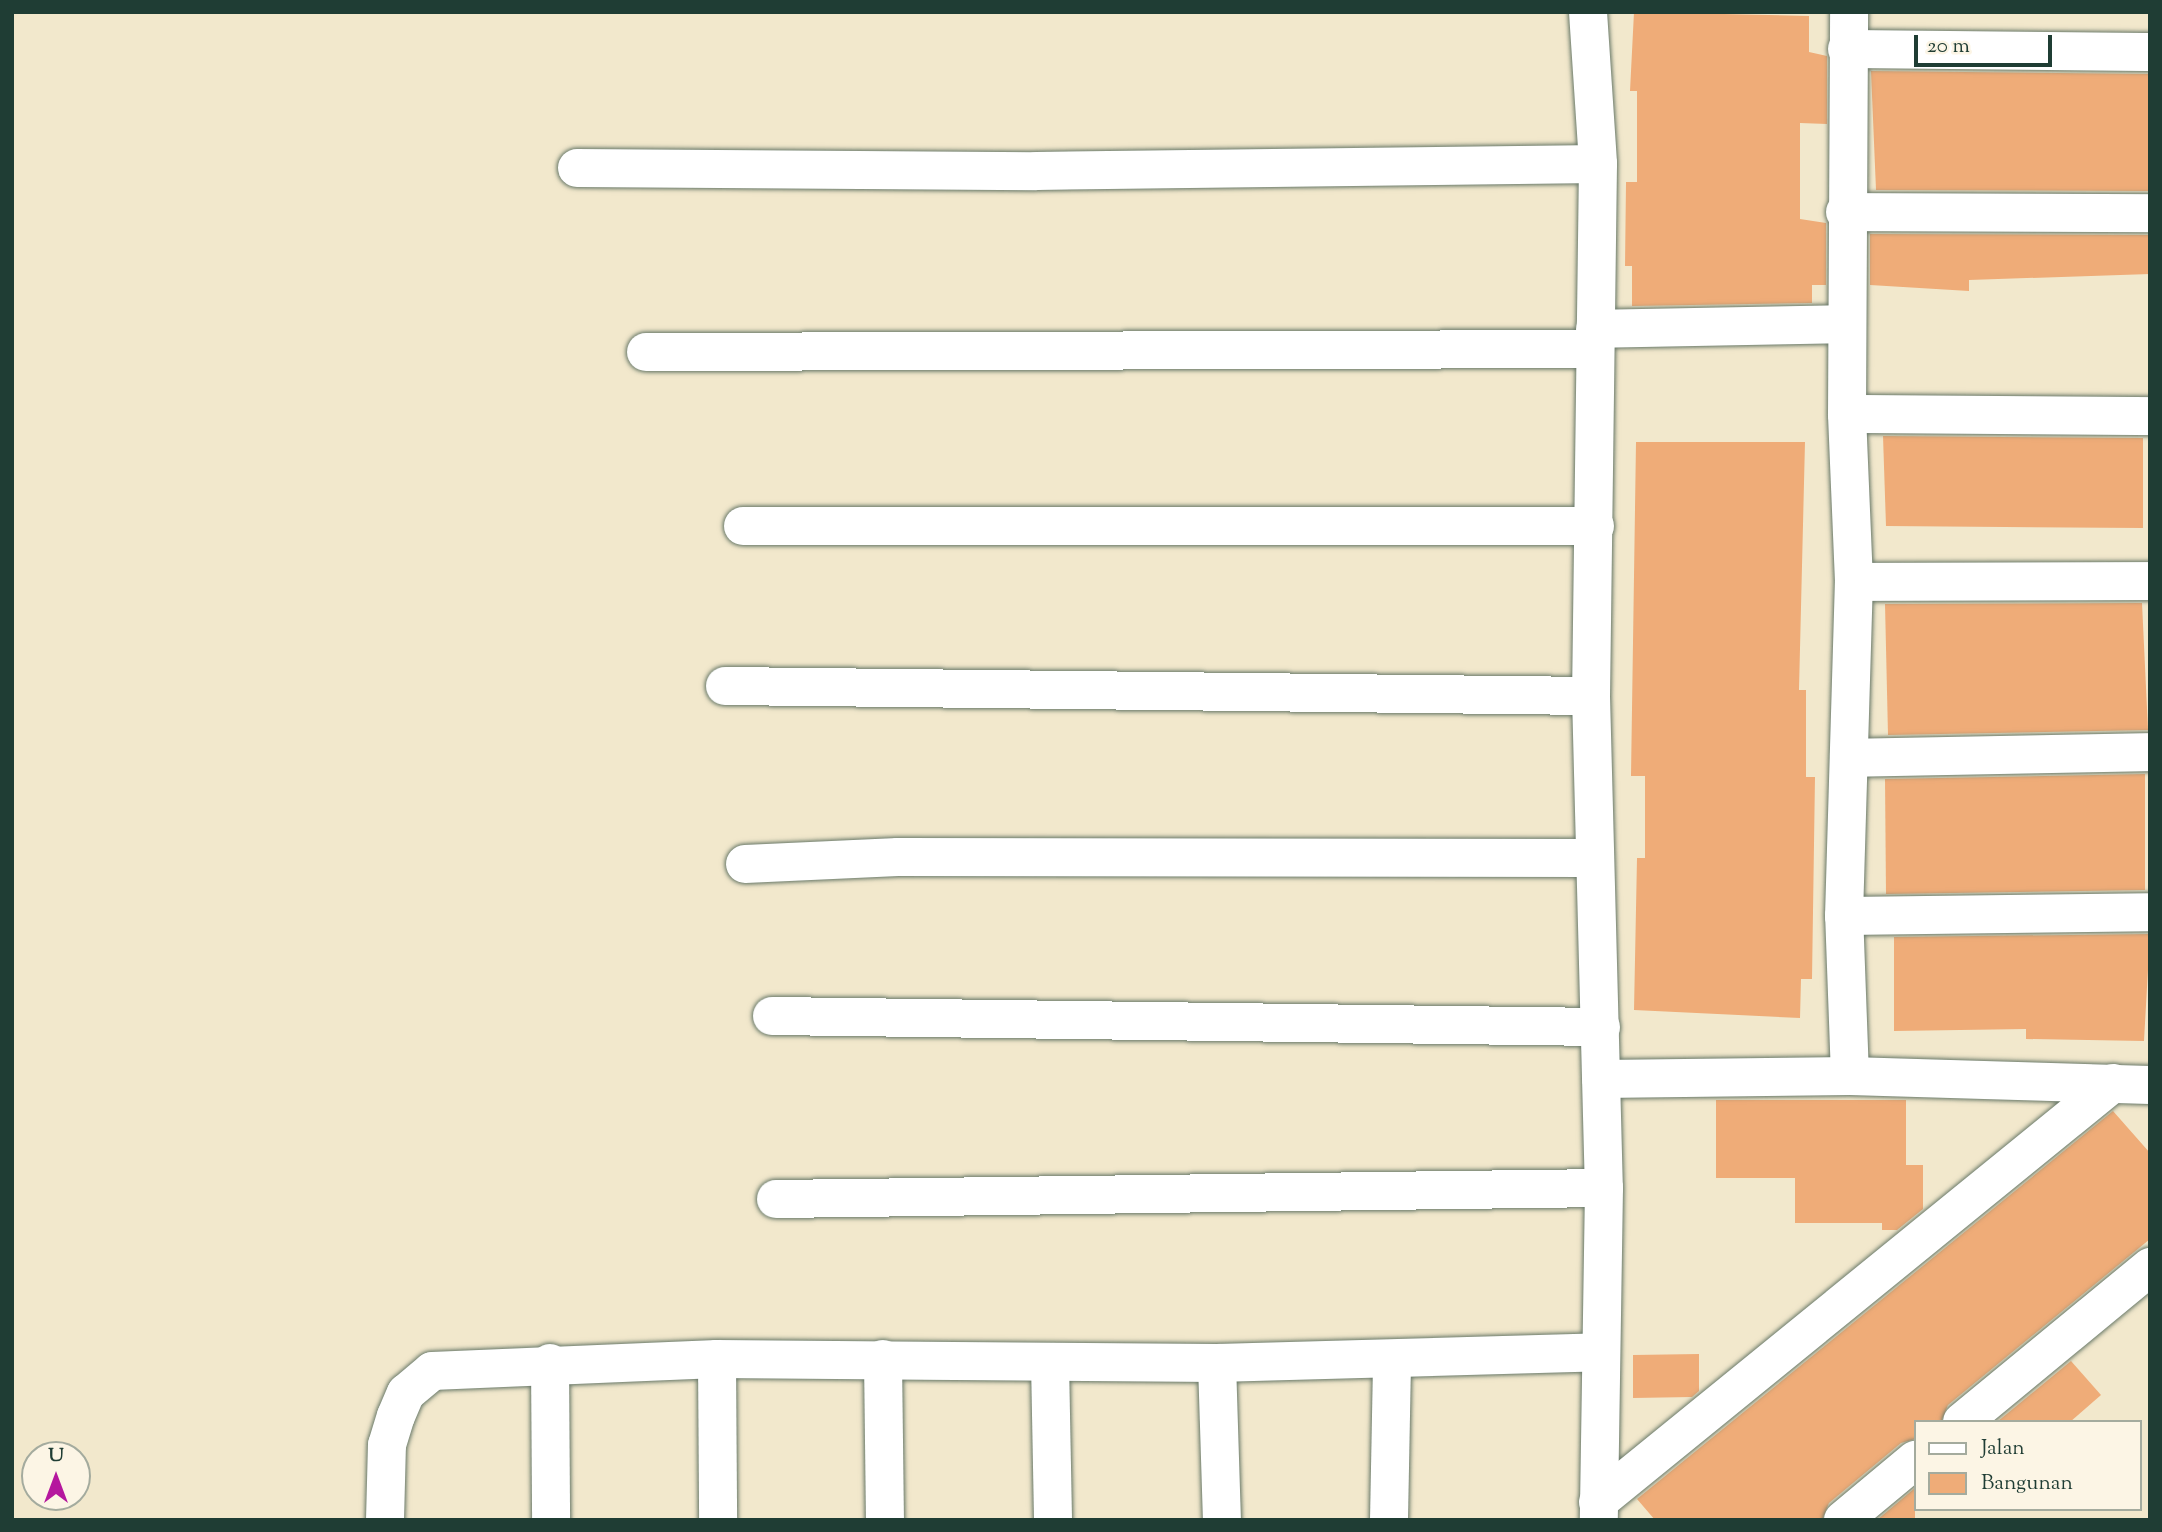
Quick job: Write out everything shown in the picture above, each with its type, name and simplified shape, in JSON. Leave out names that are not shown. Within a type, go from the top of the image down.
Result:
[{"type":"street","points":[[1588,12],[1598,164],[1591,696],[1593,858],[1601,1027],[1604,1188],[1598,1511]]},
{"type":"street","points":[[1850,1076],[1844,916],[1854,582],[1847,414],[1845,212],[1848,30],[2150,52]]},
{"type":"street","points":[[577,168],[1036,172],[1598,164]]},
{"type":"street","points":[[1845,212],[2150,213]]},
{"type":"street","points":[[646,352],[1595,339],[1847,324]]},
{"type":"street","points":[[1847,414],[2150,416]]},
{"type":"street","points":[[743,526],[1595,526]]},
{"type":"street","points":[[1854,582],[2150,581]]},
{"type":"street","points":[[725,686],[1591,696]]},
{"type":"street","points":[[1849,758],[2150,752]]},
{"type":"street","points":[[746,864],[898,857],[1593,858]]},
{"type":"street","points":[[1844,916],[2150,912]]},
{"type":"street","points":[[772,1016],[1601,1027]]},
{"type":"street","points":[[1601,1079],[1850,1076],[2132,1084]]},
{"type":"street","points":[[1598,1511],[2132,1084]]},
{"type":"street","points":[[776,1199],[1604,1188]]},
{"type":"street","points":[[1964,1420],[2150,1267]]},
{"type":"street","points":[[385,1520],[387,1445],[406,1393],[432,1371],[550,1363],[717,1359],[1217,1363],[1601,1352]]},
{"type":"street","points":[[717,1359],[718,1520]]},
{"type":"street","points":[[883,1359],[885,1520]]},
{"type":"street","points":[[1389,1520],[1392,1359]]},
{"type":"street","points":[[1050,1362],[1053,1520]]},
{"type":"street","points":[[550,1363],[551,1520]]},
{"type":"street","points":[[1217,1363],[1222,1520]]},
{"type":"street","points":[[1843,1520],[1913,1462]]},
{"type":"building","points":[[1634,12],[1809,16],[1809,52],[1827,56],[1827,124],[1800,123],[1800,219],[1826,223],[1826,285],[1812,285],[1812,303],[1632,306],[1632,266],[1625,266],[1626,182],[1637,182],[1637,91],[1630,91]]},
{"type":"building","points":[[1871,71],[2150,74],[2150,191],[1876,190]]},
{"type":"building","points":[[1870,234],[2150,235],[2150,274],[1969,280],[1969,291],[1870,285]]},
{"type":"building","points":[[1883,436],[2143,438],[2143,528],[1886,526]]},
{"type":"building","points":[[1636,442],[1805,442],[1799,690],[1806,690],[1806,777],[1815,777],[1812,979],[1801,979],[1800,1018],[1634,1010],[1637,858],[1645,858],[1645,776],[1631,776]]},
{"type":"building","points":[[2142,603],[2148,730],[1888,735],[1885,604]]},
{"type":"building","points":[[2145,774],[2145,890],[1886,894],[1885,779]]},
{"type":"building","points":[[2150,934],[2144,1041],[2026,1039],[2026,1029],[1894,1031],[1894,937]]},
{"type":"building","points":[[1716,1100],[1906,1100],[1906,1165],[1923,1165],[1923,1209],[1897,1230],[1882,1230],[1882,1223],[1795,1223],[1795,1178],[1716,1178]]},
{"type":"building","points":[[2113,1111],[2150,1153],[2150,1239],[1948,1405],[1942,1420],[1913,1420],[1913,1440],[1901,1443],[1829,1503],[1822,1520],[1655,1520],[1637,1499]]},
{"type":"building","points":[[1699,1354],[1699,1391],[1692,1397],[1633,1398],[1633,1355]]},
{"type":"building","points":[[2071,1361],[2101,1395],[2072,1420],[1999,1420]]},
{"type":"building","points":[[1913,1490],[1915,1520],[1877,1520]]}]
